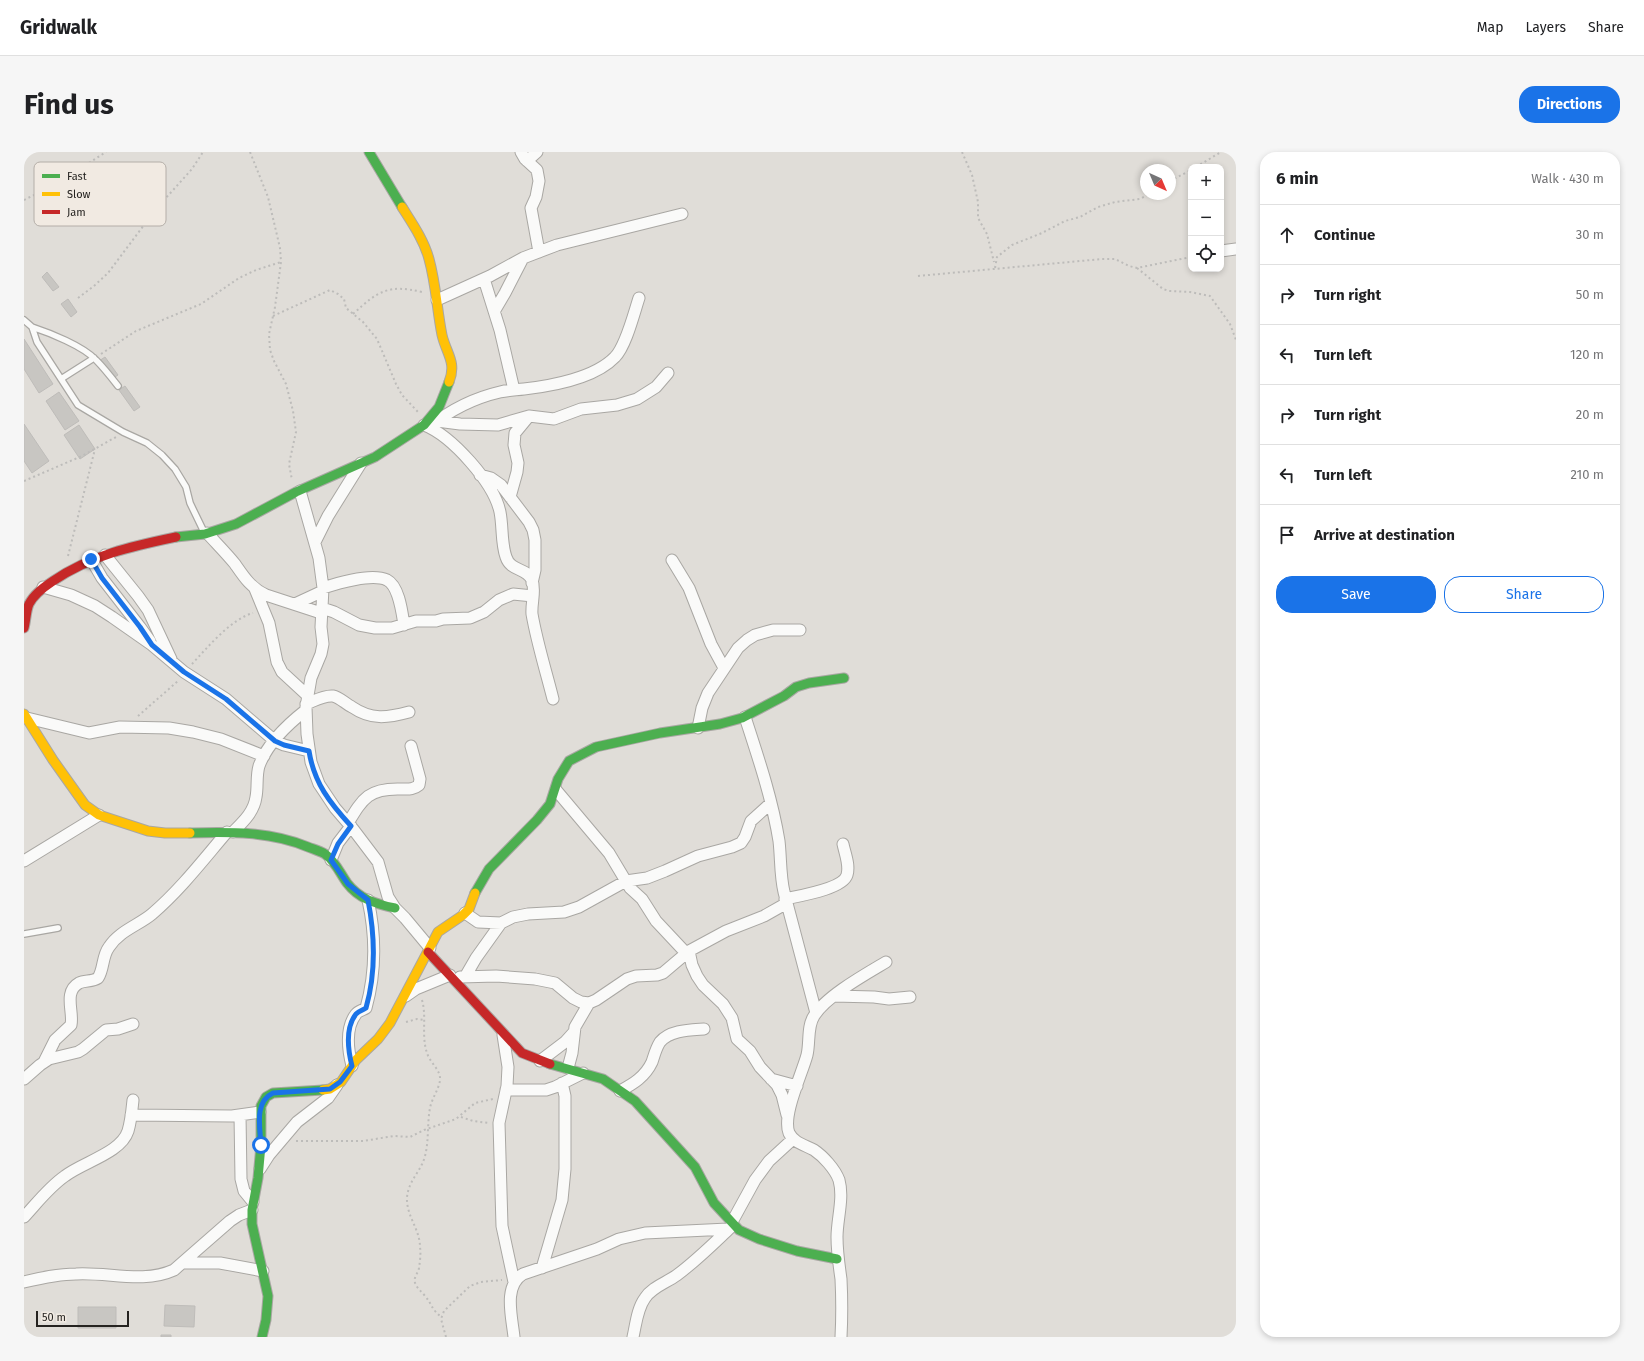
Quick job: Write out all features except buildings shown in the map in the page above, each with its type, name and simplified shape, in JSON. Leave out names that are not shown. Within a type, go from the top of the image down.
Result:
[{"type":"street","points":[[369,152],[424,244],[429,257],[437,297],[442,336],[452,363],[452,374],[439,407],[429,424]]},
{"type":"street","points":[[537,152],[524,156],[537,170],[539,181],[536,197],[530,208],[539,252]]},
{"type":"street","points":[[437,297],[484,279],[523,258],[557,245],[682,214]]},
{"type":"street","points":[[1224,251],[1236,249]]},
{"type":"street","points":[[495,310],[523,258]]},
{"type":"street","points":[[484,279],[495,310],[514,390]]},
{"type":"street","points":[[24,628],[29,604],[43,588],[63,574],[91,559],[131,546],[182,536],[206,534],[236,524],[298,491],[375,457],[429,424],[474,400],[498,392],[548,385],[575,378],[603,366],[615,357],[621,348],[639,298]]},
{"type":"street","points":[[429,424],[498,425],[529,416],[554,419],[581,409],[617,405],[637,399],[656,387],[668,373]]},
{"type":"street","points":[[510,498],[518,463],[514,445],[515,433],[529,416]]},
{"type":"street","points":[[429,424],[455,446],[480,475],[496,498],[500,512],[503,545],[508,563],[513,568],[520,569],[528,575],[532,584]]},
{"type":"street","points":[[315,542],[328,516],[361,463]]},
{"type":"street","points":[[480,475],[491,478],[500,485],[529,522],[533,530],[535,540],[532,611],[539,647],[553,699]]},
{"type":"street","points":[[298,491],[315,542],[319,558],[323,590],[321,627],[323,644],[321,654],[311,678],[306,703],[306,734],[311,762],[318,784],[378,862],[388,897],[395,908],[405,918],[429,950],[522,1053],[540,1061],[603,1079],[635,1101],[695,1167],[714,1203],[731,1225],[759,1239],[797,1251],[837,1259]]},
{"type":"street","points":[[206,534],[220,546],[244,579],[255,589],[266,595],[322,610],[364,626],[375,628],[392,628],[416,621],[470,618],[484,612],[500,600],[513,594],[533,596]]},
{"type":"street","points":[[104,555],[148,610],[172,661]]},
{"type":"street","points":[[91,559],[102,578],[152,645]]},
{"type":"street","points":[[672,560],[689,588],[711,644],[724,668]]},
{"type":"street","points":[[295,604],[323,590],[377,577],[388,580],[398,594],[402,606],[404,625]]},
{"type":"street","points":[[43,588],[71,595],[95,606],[152,645],[185,672],[226,699],[275,741],[284,745],[309,751]]},
{"type":"street","points":[[255,589],[269,623],[277,662],[282,672],[306,703]]},
{"type":"street","points":[[698,728],[702,708],[708,693],[738,648],[746,640],[755,635],[773,630],[800,630]]},
{"type":"street","points":[[258,1171],[298,1122],[328,1098],[364,1051],[378,1039],[390,1023],[438,932],[469,909],[481,882],[489,869],[537,820],[550,804],[556,790],[558,779],[569,761],[596,747],[660,733],[720,724],[745,717],[784,696],[796,687],[809,683],[844,678]]},
{"type":"street","points":[[44,1062],[55,1040],[71,1025],[72,1018],[69,1003],[73,990],[81,982],[98,978],[109,946],[118,936],[151,915],[180,888],[230,832],[251,812],[256,798],[259,768],[264,756],[306,703],[332,696],[362,714],[384,717],[409,712]]},
{"type":"street","points":[[26,716],[89,733],[127,727],[169,728],[193,732],[221,739],[264,756]]},
{"type":"street","points":[[26,716],[53,760],[85,805],[99,815],[148,831],[165,833],[230,832],[262,834],[292,840],[325,854],[348,884],[368,900],[376,904],[395,908]]},
{"type":"street","points":[[745,717],[767,785],[779,841],[780,877],[816,1013]]},
{"type":"street","points":[[331,860],[360,804],[373,793],[390,788],[412,789],[419,785],[420,779],[411,746]]},
{"type":"street","points":[[556,790],[609,853],[626,882],[642,900],[656,921],[688,952],[692,965],[703,985],[728,1010],[732,1018],[737,1039],[750,1051],[760,1067],[771,1079],[782,1095],[789,1133],[793,1139],[821,1156],[830,1166],[838,1179],[840,1190],[840,1219],[837,1236],[837,1259],[842,1307],[841,1337]]},
{"type":"street","points":[[465,977],[476,958],[501,924],[513,917],[528,914],[564,912],[579,907],[626,882],[646,878],[698,856],[732,847],[741,843],[751,821],[771,803]]},
{"type":"street","points":[[24,861],[99,815]]},
{"type":"street","points":[[404,998],[418,988],[452,976],[496,976],[535,979],[555,983],[573,998],[581,1002],[588,1003],[596,1000],[632,978],[646,974],[657,975],[663,972],[688,952],[726,931],[764,916],[786,901],[836,885],[847,876],[848,869],[843,844]]},
{"type":"street","points":[[352,1066],[348,1032],[350,1024],[356,1014],[366,1008],[374,970],[373,928],[368,900]]},
{"type":"street","points":[[465,913],[478,922],[501,924]]},
{"type":"street","points":[[788,1122],[792,1101],[807,1054],[813,1016],[834,996],[853,982],[886,962]]},
{"type":"street","points":[[834,996],[889,999],[910,997]]},
{"type":"street","points":[[568,1068],[572,1053],[574,1032],[580,1016],[588,1003]]},
{"type":"street","points":[[24,1079],[49,1059],[78,1052],[106,1030],[118,1029],[133,1024]]},
{"type":"street","points":[[620,1091],[633,1084],[643,1076],[651,1064],[660,1042],[677,1033],[704,1029]]},
{"type":"street","points":[[540,1061],[565,1042],[574,1032]]},
{"type":"street","points":[[504,1034],[508,1067],[499,1123],[502,1226],[513,1278],[510,1291],[514,1337]]},
{"type":"street","points":[[505,1093],[546,1090],[583,1073]]},
{"type":"street","points":[[771,1079],[797,1086]]},
{"type":"street","points":[[262,1337],[266,1320],[268,1296],[252,1224],[252,1206],[261,1145],[260,1112],[263,1101],[266,1097],[273,1093],[319,1091],[330,1089],[339,1083]]},
{"type":"street","points":[[542,1268],[562,1200],[565,1169],[565,1096],[562,1083]]},
{"type":"street","points":[[24,1217],[63,1177],[78,1166],[111,1150],[123,1140],[128,1132],[133,1100]]},
{"type":"street","points":[[131,1116],[195,1117],[240,1115],[260,1112]]},
{"type":"street","points":[[240,1115],[241,1179],[244,1192],[252,1206]]},
{"type":"street","points":[[633,1337],[639,1311],[645,1298],[659,1286],[694,1262],[731,1225],[754,1180],[769,1161],[793,1139]]},
{"type":"street","points":[[24,1282],[42,1277],[77,1274],[154,1277],[165,1274],[174,1270],[230,1221],[252,1206]]},
{"type":"street","points":[[513,1278],[517,1278],[523,1274],[597,1249],[619,1239],[645,1233],[731,1225]]},
{"type":"street","points":[[182,1263],[220,1263],[263,1271]]},
{"type":"lane","points":[[24,320],[32,327],[53,335],[90,354],[118,386]]},
{"type":"lane","points":[[32,327],[37,342],[78,405],[123,432],[147,443],[162,455],[174,469],[186,487],[190,503],[206,534]]},
{"type":"lane","points":[[61,379],[94,358]]},
{"type":"lane","points":[[24,934],[58,928]]},
{"type":"path","points":[[90,162],[106,152]]},
{"type":"path","points":[[166,198],[192,169],[203,152]]},
{"type":"path","points":[[250,152],[268,197],[280,248],[281,262],[269,334],[270,350],[286,384],[295,423],[296,439],[289,464],[298,491]]},
{"type":"path","points":[[962,152],[975,187],[978,218],[987,234],[994,256],[994,269]]},
{"type":"path","points":[[1201,164],[1221,152]]},
{"type":"path","points":[[1176,178],[1188,172]]},
{"type":"path","points":[[24,200],[34,195]]},
{"type":"path","points":[[994,269],[997,257],[1000,253],[1012,245],[1042,233],[1065,221],[1080,217],[1105,204],[1140,199]]},
{"type":"path","points":[[78,298],[94,286],[108,272],[144,226]]},
{"type":"path","points":[[918,276],[1102,258],[1115,259],[1137,268],[1163,289],[1210,296],[1230,324],[1236,340]]},
{"type":"path","points":[[1137,268],[1188,258]]},
{"type":"path","points":[[94,358],[136,331],[201,304],[239,278],[256,270],[281,262]]},
{"type":"path","points":[[353,314],[377,295],[390,289],[408,289],[437,297]]},
{"type":"path","points":[[273,316],[330,290],[338,294],[344,299],[346,308],[363,322],[377,340],[402,395],[429,424]]},
{"type":"path","points":[[24,481],[94,449],[123,432]]},
{"type":"path","points":[[63,574],[94,449]]},
{"type":"path","points":[[127,727],[185,672],[206,649],[239,619],[264,611]]},
{"type":"path","points":[[418,988],[425,1011],[423,1028],[427,1054],[440,1074],[440,1079],[430,1109],[425,1157],[410,1184],[407,1199],[409,1216],[417,1232],[420,1245],[419,1270],[414,1281],[418,1289],[428,1300],[431,1308],[442,1317]]},
{"type":"path","points":[[281,1142],[362,1142],[394,1136],[410,1137],[461,1117],[470,1106],[475,1103],[505,1093]]},
{"type":"path","points":[[461,1117],[473,1121],[499,1123]]},
{"type":"path","points":[[446,1337],[441,1319],[444,1311],[470,1286],[481,1282],[513,1278]]},
{"type":"traffic: fast","points":[[369,152],[402,207]]},
{"type":"traffic: fast","points":[[176,537],[205,534],[236,524],[296,492],[375,457],[424,425],[439,407],[449,382]]},
{"type":"traffic: fast","points":[[475,893],[489,869],[537,820],[550,804],[558,779],[569,761],[596,747],[660,733],[720,724],[742,718],[784,696],[796,687],[809,683],[844,678]]},
{"type":"traffic: fast","points":[[190,833],[265,835],[308,847],[329,857],[347,883],[362,897],[375,903],[395,908]]},
{"type":"traffic: fast","points":[[550,1064],[603,1079],[635,1101],[695,1167],[714,1203],[739,1230],[759,1239],[797,1251],[837,1259]]},
{"type":"traffic: fast","points":[[262,1337],[266,1320],[268,1296],[252,1224],[252,1210],[258,1178],[261,1145],[261,1106],[266,1097],[273,1093],[323,1090]]},
{"type":"traffic: slow","points":[[402,207],[421,238],[429,259],[442,335],[452,369],[449,382]]},
{"type":"traffic: slow","points":[[24,714],[53,760],[85,805],[99,815],[148,831],[190,833]]},
{"type":"traffic: slow","points":[[323,1090],[330,1089],[341,1082],[356,1060],[378,1039],[390,1023],[438,932],[463,915],[469,909],[475,893]]},
{"type":"traffic: jam","points":[[24,628],[28,607],[34,597],[46,586],[67,572],[97,558],[128,548],[176,537]]},
{"type":"traffic: jam","points":[[428,952],[522,1053],[550,1064]]},
{"type":"route","points":[[91,559],[102,578],[152,645],[184,672],[204,683],[226,699],[275,741],[300,750],[309,751],[318,784],[335,808],[351,826],[338,844],[331,860],[348,884],[363,898],[368,900],[373,928],[374,960],[374,970],[366,1009],[356,1014],[350,1024],[348,1032],[352,1066],[340,1082],[330,1089],[319,1091],[273,1093],[266,1097],[261,1106],[260,1112],[261,1145]]}]
